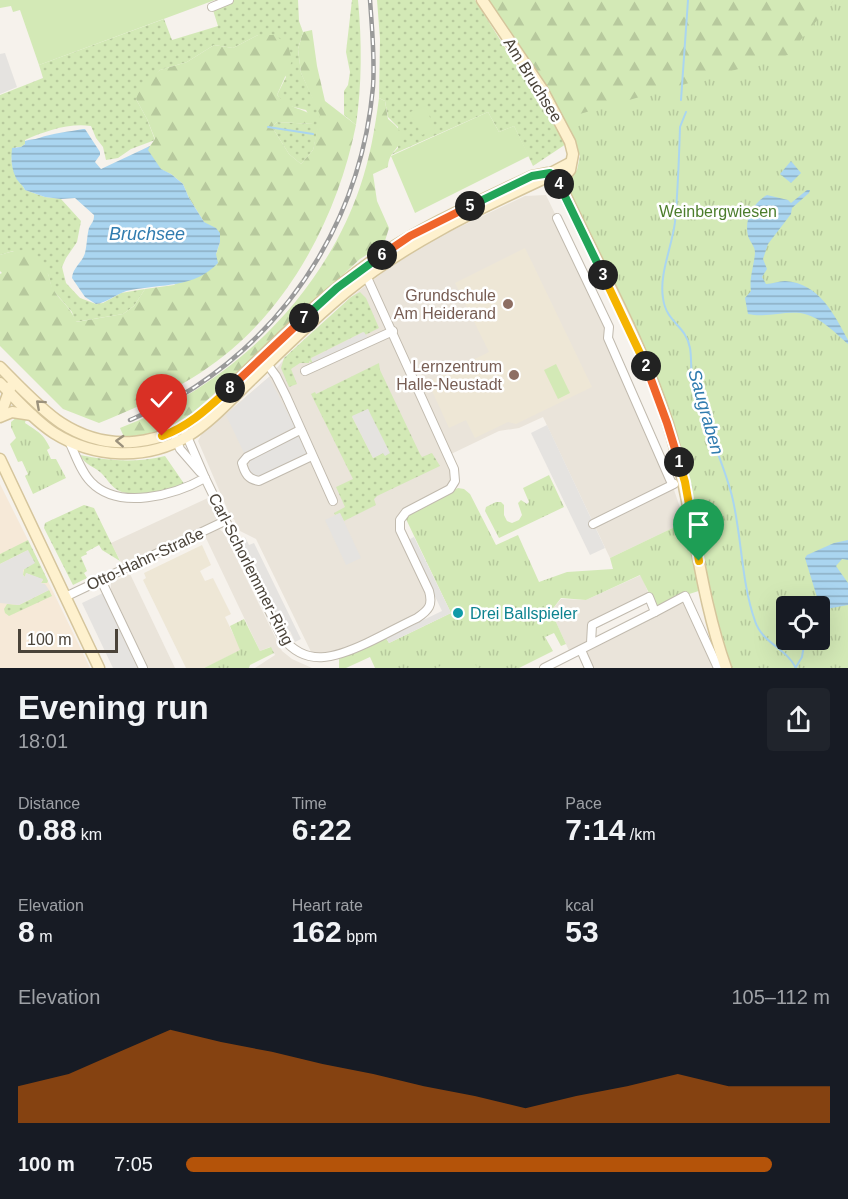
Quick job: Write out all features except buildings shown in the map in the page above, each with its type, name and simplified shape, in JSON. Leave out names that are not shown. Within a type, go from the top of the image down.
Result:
[{"type":"street","points":[[212,7],[229,0]]},
{"type":"street","name":"Am Bruchsee","points":[[482,0],[542,88],[570,142],[573,153],[570,164]]},
{"type":"street","points":[[3,387],[53,432],[69,441],[88,448],[119,454],[152,450],[180,434],[265,361],[337,288],[365,272],[410,236],[532,176],[550,173],[570,164],[570,170],[559,184]]},
{"type":"street","points":[[550,173],[559,184],[625,320],[667,423],[685,482],[710,611],[726,668]]},
{"type":"street","points":[[557,218],[609,327],[608,338],[672,484]]},
{"type":"street","name":"Carl-Schorlemmer-Ring","points":[[180,434],[205,478],[282,637],[289,647],[308,659],[324,660],[336,657],[417,618],[428,610],[431,600],[429,591],[400,530],[400,520],[406,512],[450,489],[455,482],[454,469],[365,272]]},
{"type":"street","points":[[609,327],[625,320]]},
{"type":"street","points":[[305,371],[393,331]]},
{"type":"street","points":[[265,361],[281,386],[333,501]]},
{"type":"street","points":[[0,367],[59,421],[85,435],[113,441],[137,442],[180,434]]},
{"type":"street","points":[[3,387],[14,380]]},
{"type":"street","points":[[3,387],[0,417],[12,412],[33,415]]},
{"type":"street","points":[[300,430],[247,457],[242,463],[245,473],[251,479],[259,481],[312,456]]},
{"type":"street","name":"Carl-Schorlemmer-Ring","points":[[180,434],[205,478]]},
{"type":"street","points":[[69,441],[90,482],[114,495],[146,497],[169,494],[205,478]]},
{"type":"street","points":[[0,459],[99,668]]},
{"type":"street","points":[[593,524],[672,484],[685,482]]},
{"type":"street","name":"Otto-Hahn-Straße","points":[[65,597],[225,521]]},
{"type":"street","points":[[101,580],[143,668]]},
{"type":"street","points":[[544,668],[685,596],[718,668]]},
{"type":"street","points":[[591,643],[592,625],[649,597],[655,612]]},
{"type":"street","points":[[581,650],[589,668]]},
{"type":"shaded area","points":[[5,53],[17,87],[0,94],[0,54]]},
{"type":"shaded area","points":[[546,195],[609,327],[608,340],[672,484],[685,522],[610,558],[543,417],[519,428],[499,431],[449,455],[455,481],[406,512],[400,530],[430,594],[428,610],[375,638],[315,660],[256,539],[236,529],[235,521],[229,513],[198,441],[201,435],[269,377],[287,356],[351,297],[386,270],[430,241],[525,196]]},
{"type":"shaded area","points":[[525,248],[592,387],[516,424],[508,422],[475,438],[466,420],[449,428],[428,382],[489,352],[455,283]]},
{"type":"shaded area","points":[[364,332],[368,338],[313,364],[311,359]]},
{"type":"shaded area","points":[[269,377],[295,427],[244,453],[226,415]]},
{"type":"shaded area","points":[[368,409],[390,453],[385,456],[383,453],[373,458],[352,416]]},
{"type":"shaded area","points":[[547,425],[605,548],[590,555],[531,433]]},
{"type":"shaded area","points":[[298,435],[308,454],[259,478],[248,471],[250,459]]},
{"type":"shaded area","points":[[0,484],[28,540],[90,668],[0,668]]},
{"type":"shaded area","points":[[210,497],[219,515],[216,522],[123,566],[111,543]]},
{"type":"shaded area","points":[[340,513],[361,558],[346,565],[325,520]]},
{"type":"shaded area","points":[[219,529],[224,533],[282,651],[292,659],[312,668],[255,668],[275,655],[270,647],[260,651],[205,536]]},
{"type":"shaded area","points":[[245,537],[249,545],[254,543],[301,639],[295,642],[290,631],[285,634],[240,540]]},
{"type":"shaded area","points":[[414,537],[451,613],[389,643],[386,638],[442,611],[408,540]]},
{"type":"shaded area","points":[[202,545],[211,565],[200,571],[205,581],[213,578],[231,614],[225,617],[241,650],[204,668],[186,668],[143,580],[146,578],[144,573]]},
{"type":"shaded area","points":[[28,550],[35,563],[23,570],[23,575],[25,577],[26,573],[43,579],[41,583],[45,584],[49,590],[19,605],[0,603],[0,564]]},
{"type":"shaded area","points":[[130,574],[175,668],[148,668],[111,590],[111,583]]},
{"type":"shaded area","points":[[641,575],[650,597],[592,624],[591,643],[685,597],[718,668],[589,668],[581,650],[571,655],[551,611],[561,599],[586,600]]},
{"type":"shaded area","points":[[103,593],[139,668],[113,668],[82,603]]},
{"type":"green space","points":[[0,0],[215,0],[39,65],[20,10],[13,12],[11,6],[0,8]]},
{"type":"green space","points":[[229,0],[298,0],[299,21],[303,32],[298,49],[301,73],[321,115],[313,150],[301,164],[289,154],[272,127],[277,122],[313,124],[306,110],[285,105],[277,95],[286,77],[258,35],[233,48],[214,45],[187,62],[160,70],[136,99],[155,140],[131,149],[118,158],[106,160],[103,147],[91,126],[66,127],[25,140],[25,144],[16,147],[12,164],[25,190],[45,197],[61,199],[81,221],[77,242],[62,267],[66,283],[80,298],[96,304],[103,303],[121,293],[145,289],[134,306],[123,314],[75,322],[72,312],[52,289],[48,274],[13,251],[0,255],[0,95],[43,78],[39,65],[164,19],[172,40],[218,26],[212,7]]},
{"type":"green space","points":[[352,0],[358,0],[360,31],[361,63],[356,125],[344,115],[344,91],[348,85],[350,72],[346,52]]},
{"type":"green space","points":[[377,0],[475,0],[566,144],[533,166],[514,126],[499,132],[488,112],[391,155],[398,148],[398,127],[388,117],[385,101],[379,98],[380,39]]},
{"type":"green space","points":[[488,0],[848,0],[848,8],[741,162],[562,119]]},
{"type":"green space","name":"Weinbergwiesen","points":[[834,0],[848,0],[848,668],[729,668],[708,586],[690,488],[680,449],[564,184],[577,170],[580,156],[562,119],[788,55]]},
{"type":"green space","points":[[312,30],[325,101],[356,125],[339,188],[312,248],[295,276],[255,328],[216,362],[184,383],[99,423],[63,409],[0,346],[0,274],[2,273],[0,255],[24,250],[35,254],[44,265],[55,292],[71,311],[76,322],[123,314],[134,306],[145,289],[174,285],[216,254],[220,242],[211,227],[204,222],[183,184],[171,174],[160,169],[147,150],[155,139],[136,99],[140,88],[160,70],[187,62],[214,45],[233,48],[258,35],[274,35],[288,44],[292,61],[277,95],[286,103],[315,117],[313,124],[277,122],[272,127],[289,154],[301,164],[313,150],[320,115],[301,73],[298,49],[303,32]]},
{"type":"green space","points":[[379,98],[385,101],[388,119],[397,127],[402,139],[389,160],[388,167],[373,174],[377,201],[389,228],[384,244],[360,259],[190,416],[158,431],[124,437],[120,428],[198,389],[233,363],[266,334],[296,301],[322,266],[343,228],[360,187],[372,143]]},
{"type":"green space","points":[[425,106],[435,129],[422,135],[410,112]]},
{"type":"green space","points":[[488,112],[499,132],[514,126],[529,156],[415,213],[391,156]]},
{"type":"green space","points":[[360,292],[366,298],[379,328],[365,335],[363,332],[311,358],[313,364],[309,361],[309,363],[300,363],[291,369],[297,384],[289,387],[281,368],[284,358],[351,297]]},
{"type":"green space","points":[[379,363],[380,370],[420,454],[422,457],[432,453],[440,466],[377,496],[374,499],[376,505],[344,521],[340,513],[335,515],[334,513],[345,507],[336,487],[353,479],[311,394],[315,392],[316,394]],"holes":[[[368,409],[383,453],[373,458],[352,417]]]},
{"type":"green space","points":[[556,364],[570,393],[558,399],[544,370]]},
{"type":"green space","points":[[17,417],[26,419],[25,423],[42,436],[50,448],[47,450],[51,459],[56,459],[66,478],[33,494],[25,476],[28,474],[22,461],[18,462],[10,444],[16,438],[11,422]]},
{"type":"green space","points":[[80,455],[122,460],[144,460],[165,456],[185,485],[150,493],[123,492],[114,487]]},
{"type":"green space","points":[[549,475],[564,507],[499,538],[485,511],[486,507],[501,502],[504,505],[504,515],[507,521],[512,523],[519,520],[522,515],[518,503],[521,500],[527,504],[529,502],[523,488]]},
{"type":"green space","points":[[458,488],[470,494],[496,545],[518,535],[539,582],[567,572],[613,569],[610,558],[691,521],[705,589],[657,609],[640,575],[586,600],[561,598],[551,611],[566,644],[561,646],[554,633],[545,637],[553,651],[519,668],[375,668],[370,657],[346,668],[339,668],[339,659],[386,638],[389,643],[451,613],[405,517]]},
{"type":"green space","points":[[84,505],[94,508],[120,561],[102,550],[99,545],[81,557],[87,571],[84,573],[87,578],[73,585],[44,528],[45,523]]},
{"type":"green space","points":[[28,540],[47,583],[41,583],[43,580],[26,573],[25,577],[23,575],[28,550],[0,564],[0,554]]},
{"type":"green space","points":[[49,590],[52,596],[9,616],[5,613],[4,609],[7,604],[19,605]]},
{"type":"green space","points":[[244,619],[260,651],[271,647],[274,653],[250,665],[249,668],[204,668],[240,650],[230,626]]},
{"type":"green space","points":[[470,652],[477,668],[436,668]]},
{"type":"water","name":"Bruchsee","points":[[85,129],[100,152],[95,162],[101,169],[150,146],[148,150],[161,169],[183,184],[204,222],[216,228],[220,233],[216,254],[218,263],[199,277],[177,284],[126,291],[96,304],[85,297],[72,278],[85,253],[88,231],[94,215],[75,198],[45,197],[25,190],[14,174],[12,148],[21,147],[25,141]]},
{"type":"water","points":[[791,161],[801,173],[791,183],[780,174]]},
{"type":"water","points":[[810,190],[809,193],[792,208],[791,214],[768,244],[763,259],[767,269],[762,277],[766,284],[785,281],[797,283],[816,294],[831,310],[848,344],[814,317],[800,313],[748,314],[745,298],[751,291],[755,253],[747,230],[751,212],[767,195],[788,200],[791,203]]},
{"type":"water","points":[[848,540],[848,560],[842,559],[836,566],[848,583],[848,605],[830,608],[830,596],[817,596],[805,558],[834,543]]},
{"type":"waterway","name":"Saugraben","points":[[681,100],[688,0]]},
{"type":"waterway","name":"Saugraben","points":[[686,112],[680,127],[675,222],[664,270],[663,298],[668,313],[688,340],[692,376],[697,395],[732,496],[747,590],[755,621],[763,635],[786,655],[796,668]]},
{"type":"waterway","points":[[268,127],[313,134]]},
{"type":"waterway","points":[[796,667],[803,650]]},
{"type":"railway","points":[[130,420],[187,392],[232,360],[265,329],[294,295],[318,258],[339,218],[355,176],[366,132],[374,76],[370,0]]},
{"type":"place","name":"Grundschule Am Heiderand","points":[[508,304]]},
{"type":"place","name":"Lernzentrum Halle-Neustadt","points":[[514,375]]},
{"type":"place","name":"Drei Ballspieler","points":[[458,613]]},
{"type":"route","points":[[162,436],[176,431],[206,411],[337,288],[380,256],[436,222],[532,176],[550,173],[554,175],[563,190],[651,379],[685,482],[699,561]]}]
